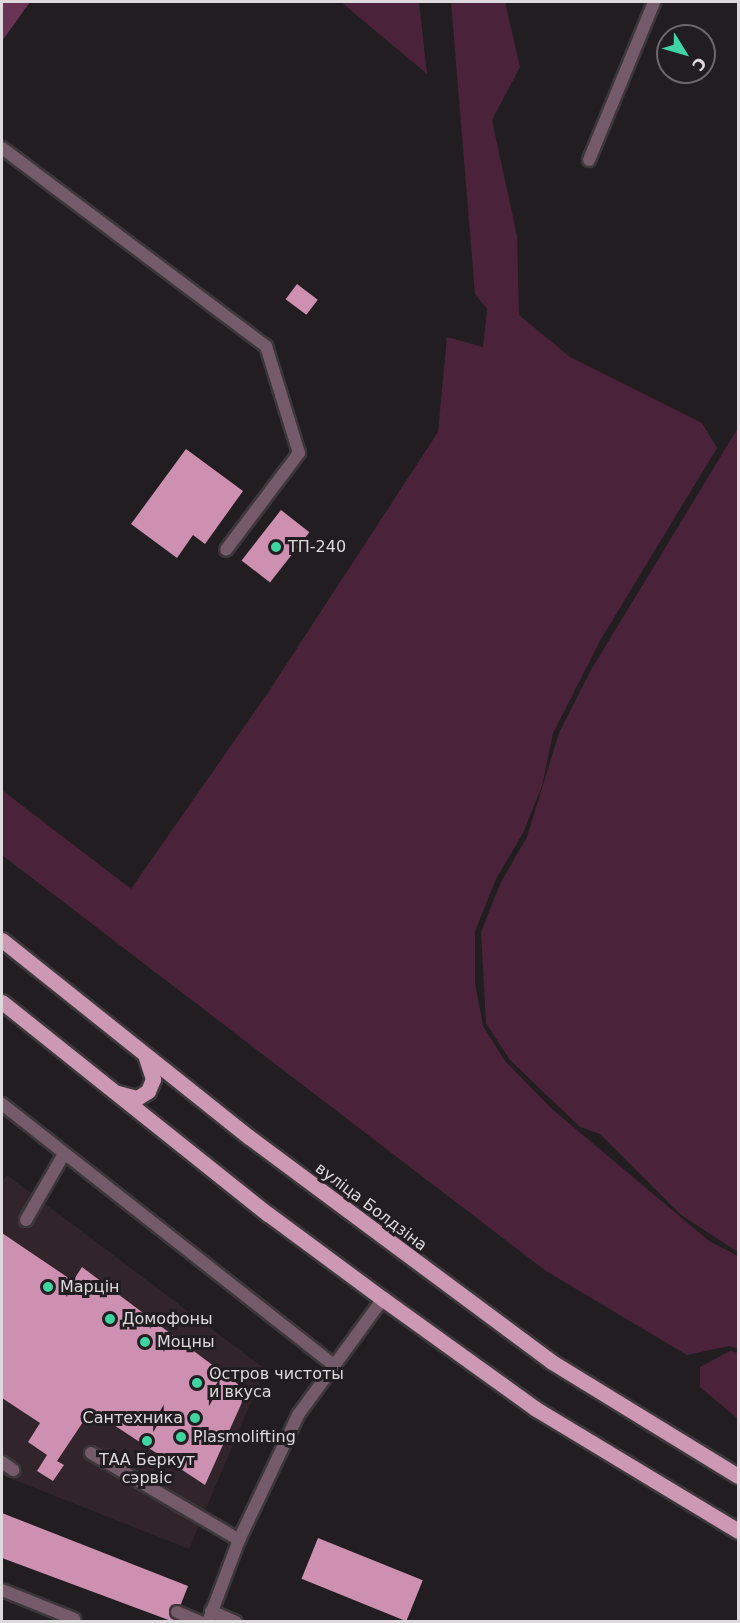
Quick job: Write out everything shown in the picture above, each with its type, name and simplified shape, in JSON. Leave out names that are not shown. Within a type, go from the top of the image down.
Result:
[{"type":"main road","name":"вуліца Болдзіна","points":[[2,940],[146,1057],[342,1208],[552,1362],[738,1476]]},
{"type":"main road","points":[[2,1002],[115,1093],[383,1299],[536,1409],[738,1531]]},
{"type":"main road","points":[[115,1093],[137,1098],[148,1091],[153,1078],[146,1057]]},
{"type":"lane","points":[[589,160],[654,2]]},
{"type":"lane","points":[[2,148],[266,346],[299,453],[226,550]]},
{"type":"lane","points":[[2,1104],[332,1364]]},
{"type":"lane","points":[[26,1220],[64,1154]]},
{"type":"lane","points":[[236,1622],[209,1616],[239,1540],[298,1415],[332,1364],[383,1299]]},
{"type":"lane","points":[[91,1453],[239,1540]]},
{"type":"lane","points":[[2,1462],[13,1470]]},
{"type":"lane","points":[[2,1590],[74,1619]]},
{"type":"lane","points":[[177,1612],[201,1622]]},
{"type":"shaded area","points":[[2,2],[30,2],[2,41]]},
{"type":"shaded area","points":[[341,2],[419,2],[427,74]]},
{"type":"shaded area","points":[[451,2],[505,2],[520,67],[492,120],[517,236],[519,315],[570,357],[702,423],[717,448],[601,639],[553,733],[542,786],[523,833],[496,879],[475,931],[475,983],[483,1026],[505,1061],[552,1109],[709,1241],[738,1256],[738,1349],[729,1346],[687,1355],[546,1271],[2,855],[2,790],[131,889],[269,691],[438,432],[447,337],[483,347],[487,309],[475,294]]},
{"type":"shaded area","points":[[738,428],[738,1252],[681,1215],[600,1134],[580,1127],[510,1060],[486,1023],[481,932],[500,884],[527,837],[559,733],[591,670]]},
{"type":"shaded area","points":[[7,1175],[265,1369],[189,1549],[2,1475],[2,1182]]},
{"type":"shaded area","points":[[730,1351],[738,1353],[738,1419],[700,1387],[700,1367]]},
{"type":"building","points":[[297,284],[318,300],[306,315],[286,299]]},
{"type":"building","points":[[186,449],[243,491],[205,544],[193,535],[177,558],[131,524]]},
{"type":"building","name":"ТП-240","points":[[281,510],[309,532],[270,583],[242,560]]},
{"type":"building","points":[[2,1233],[73,1281],[82,1267],[247,1391],[205,1485],[91,1410],[57,1461],[64,1465],[53,1481],[37,1471],[47,1455],[28,1442],[40,1423],[2,1398]]},
{"type":"building","points":[[2,1513],[188,1586],[174,1622],[2,1558]]},
{"type":"building","points":[[318,1538],[423,1580],[406,1621],[302,1579]]},
{"type":"place","name":"ТП-240","points":[[276,547]]},
{"type":"place","name":"Марцін","points":[[48,1287]]},
{"type":"place","name":"Домофоны","points":[[110,1319]]},
{"type":"place","name":"Моцны","points":[[145,1342]]},
{"type":"place","name":"Остров чистоты и вкуса","points":[[197,1383]]},
{"type":"place","name":"Сантехника","points":[[195,1418]]},
{"type":"place","name":"Plasmolifting","points":[[181,1437]]},
{"type":"place","name":"ТАА Беркут сэрвіс","points":[[147,1441]]}]
